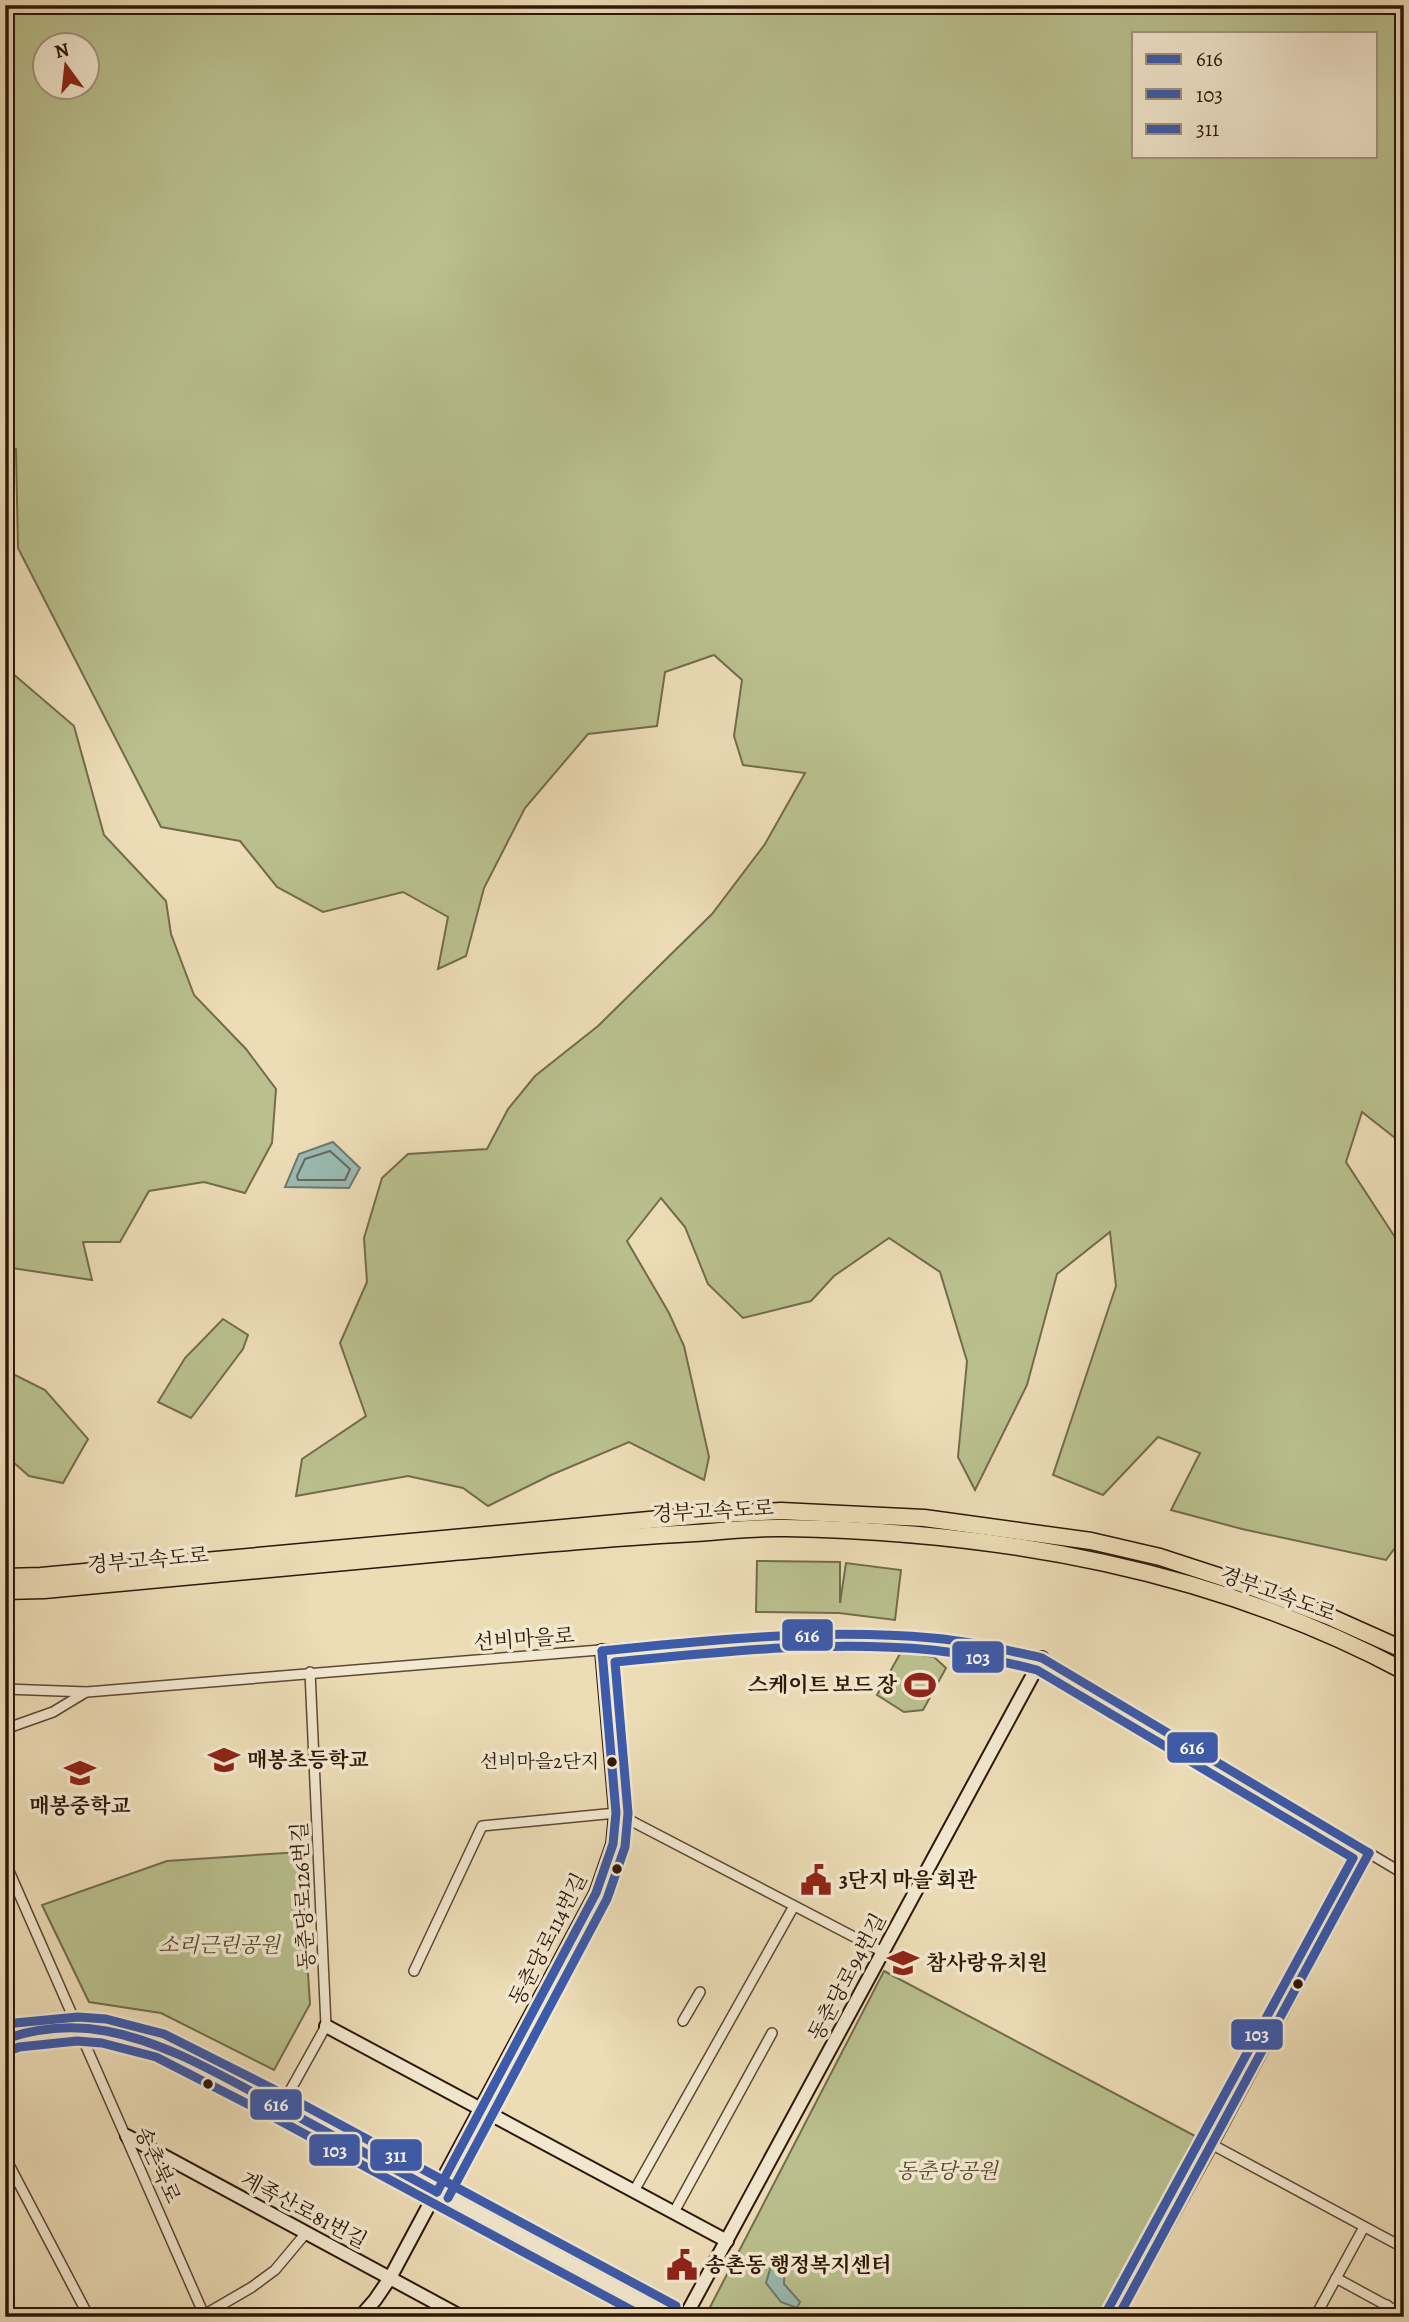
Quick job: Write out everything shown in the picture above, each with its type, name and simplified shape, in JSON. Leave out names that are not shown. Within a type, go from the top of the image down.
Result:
[{"type":"highway","name":"경부고속도로","points":[[5,1577],[88,1572],[703,1515],[781,1511],[924,1518],[1091,1541],[1160,1558],[1328,1616],[1404,1650]]},
{"type":"highway","name":"경부고속도로","points":[[5,1591],[114,1584],[622,1537],[783,1528],[810,1529],[927,1536],[1019,1546],[1092,1559],[1166,1578],[1265,1609],[1327,1633],[1404,1671]]},
{"type":"main road","name":"동춘당로114번길","points":[[360,2317],[390,2278],[596,1893],[612,1844],[616,1813],[602,1650]]},
{"type":"main road","name":"동춘당로94번길","points":[[685,2317],[1042,1658]]},
{"type":"main road","points":[[326,2026],[727,2241]]},
{"type":"main road","points":[[5,2039],[16,2035],[77,2029],[104,2031],[160,2046],[281,2107],[670,2317]]},
{"type":"main road","name":"계족산로81번길","points":[[127,2136],[390,2278],[443,2312],[463,2317]]},
{"type":"street","name":"선비마을로","points":[[5,1689],[87,1692],[727,1639],[843,1634],[954,1640],[1003,1647],[1042,1658],[1404,1874]]},
{"type":"street","name":"동춘당로126번길","points":[[310,1672],[326,2026]]},
{"type":"street","points":[[5,1729],[53,1712],[87,1692]]},
{"type":"street","points":[[414,1971],[482,1826],[616,1813],[883,1952]]},
{"type":"street","points":[[1118,2317],[1369,1853]]},
{"type":"street","name":"송촌북로","points":[[5,1862],[205,2316]]},
{"type":"street","points":[[634,2191],[794,1906]]},
{"type":"street","points":[[683,2021],[699,1992]]},
{"type":"street","points":[[281,2107],[326,2026]]},
{"type":"street","points":[[674,2212],[772,2033]]},
{"type":"street","points":[[1213,2145],[1404,2248]]},
{"type":"street","points":[[5,2157],[89,2317]]},
{"type":"street","points":[[1315,2317],[1364,2227]]},
{"type":"street","points":[[205,2316],[275,2270],[306,2233]]},
{"type":"street","points":[[1336,2278],[1404,2315]]},
{"type":"street","points":[[1382,2317],[1387,2305]]},
{"type":"green space","points":[[5,5],[1404,5],[1404,1145],[1362,1112],[1346,1162],[1404,1251],[1404,1536],[1386,1560],[1242,1529],[1171,1510],[1200,1453],[1158,1437],[1103,1495],[1053,1475],[1116,1286],[1110,1232],[1057,1274],[1027,1385],[975,1490],[958,1457],[967,1361],[940,1272],[889,1238],[834,1276],[811,1301],[743,1318],[708,1284],[685,1227],[661,1198],[627,1241],[669,1313],[684,1346],[709,1457],[704,1480],[629,1442],[551,1475],[488,1506],[463,1488],[408,1476],[296,1496],[302,1459],[366,1416],[340,1343],[367,1282],[364,1238],[382,1178],[408,1154],[487,1149],[508,1109],[535,1076],[598,1026],[712,914],[765,844],[805,773],[743,765],[734,736],[742,680],[714,655],[665,672],[657,726],[588,734],[525,808],[484,888],[466,956],[438,969],[448,917],[403,892],[323,912],[277,887],[240,841],[161,827],[18,548],[16,449],[5,446]]},
{"type":"green space","points":[[5,667],[74,726],[104,835],[166,901],[171,934],[194,995],[246,1049],[276,1089],[272,1143],[245,1193],[204,1182],[149,1191],[120,1242],[83,1242],[92,1280],[5,1267]]},
{"type":"green space","points":[[223,1319],[248,1335],[243,1349],[191,1418],[158,1402],[185,1358]]},
{"type":"green space","points":[[5,1370],[45,1390],[88,1439],[63,1483],[29,1476],[5,1455]]},
{"type":"green space","points":[[757,1561],[840,1562],[840,1603],[846,1563],[901,1570],[895,1620],[839,1613],[756,1612]]},
{"type":"green space","name":"스케이트 보드 장","points":[[901,1652],[934,1657],[946,1668],[923,1710],[904,1712],[877,1695]]},
{"type":"green space","name":"소리근린공원","points":[[300,1852],[310,2004],[274,2070],[161,2013],[89,2002],[42,1905],[167,1861]]},
{"type":"green space","name":"동춘당공원","points":[[884,1971],[1195,2136],[1099,2317],[720,2317],[708,2311]]},
{"type":"water","points":[[333,1142],[360,1168],[349,1188],[285,1187],[299,1154]]},
{"type":"water","points":[[773,2259],[785,2261],[784,2284],[800,2302],[797,2308],[781,2302],[766,2283]]},
{"type":"transit line","name":"616","points":[[602,1651],[767,1637],[850,1634],[946,1639],[1042,1658],[1369,1853]]},
{"type":"transit line","name":"103","points":[[448,2198],[607,1899],[625,1847],[628,1813],[615,1662],[733,1651],[853,1646],[932,1650],[972,1656],[1037,1670],[1353,1858],[1107,2311]]},
{"type":"transit line","name":"616","points":[[437,2192],[596,1893],[613,1844],[616,1813],[602,1651]]},
{"type":"transit line","name":"616","points":[[1118,2317],[1369,1853]]},
{"type":"transit line","name":"311","points":[[5,2026],[78,2017],[106,2019],[164,2034],[287,2096],[676,2306]]},
{"type":"transit line","name":"616","points":[[5,2039],[42,2030],[80,2028],[106,2031],[146,2042],[222,2075],[437,2192]]},
{"type":"transit line","name":"103","points":[[9,2051],[19,2047],[77,2041],[102,2043],[156,2057],[275,2118],[644,2317]]},
{"type":"place","name":"스케이트 보드 장","points":[[920,1685]]},
{"type":"place","name":"매봉초등학교","points":[[224,1760]]},
{"type":"place","name":"선비마을2단지","points":[[612,1762]]},
{"type":"place","name":"매봉중학교","points":[[80,1773]]},
{"type":"place","name":"3단지 마을 회관","points":[[816,1880]]},
{"type":"place","name":"참사랑유치원","points":[[903,1963]]},
{"type":"place","name":"송촌동 행정복지센터","points":[[682,2265]]}]
